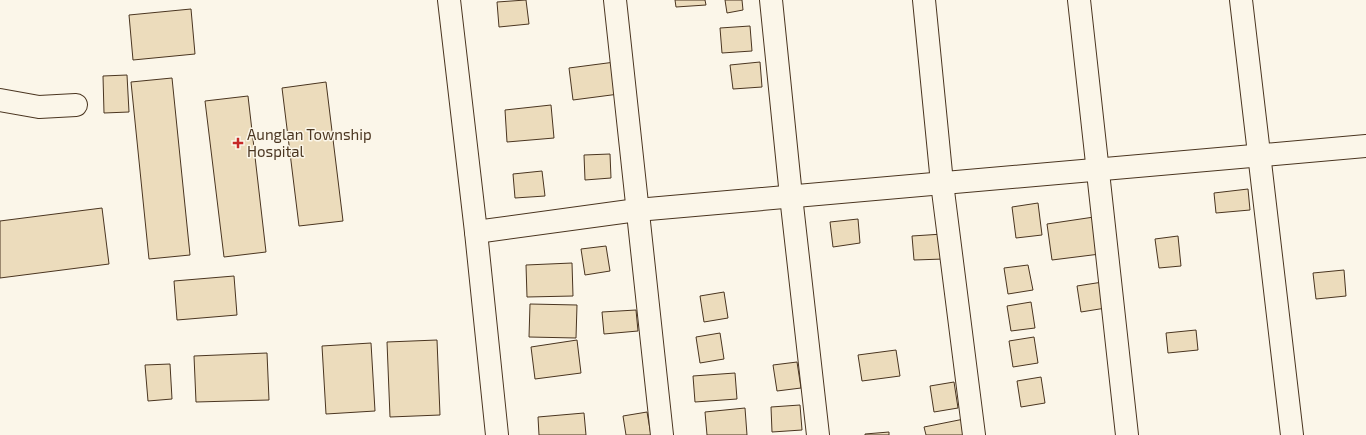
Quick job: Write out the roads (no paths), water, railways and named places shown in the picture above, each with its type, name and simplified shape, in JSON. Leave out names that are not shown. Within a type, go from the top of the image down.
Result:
[{"type":"main road","points":[[449,0],[476,232],[497,435]]},
{"type":"main road","points":[[615,0],[662,435]]},
{"type":"main road","points":[[771,0],[818,435]]},
{"type":"main road","points":[[924,0],[942,183],[974,435]]},
{"type":"main road","points":[[1079,0],[1127,435]]},
{"type":"main road","points":[[1241,0],[1292,435]]},
{"type":"main road","points":[[0,100],[39,107],[76,105]]},
{"type":"main road","points":[[476,232],[637,210],[1366,146]]},
{"type":"place","name":"Aunglan Township Hospital","points":[[238,143]]}]
